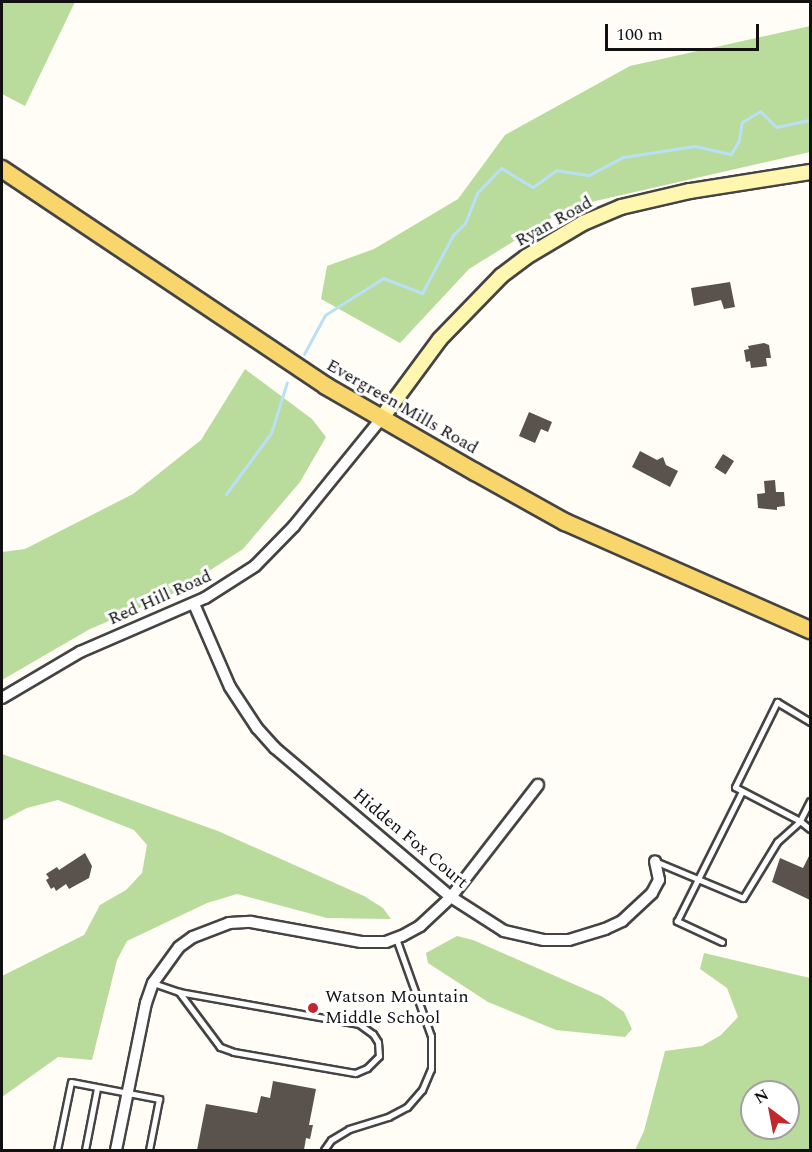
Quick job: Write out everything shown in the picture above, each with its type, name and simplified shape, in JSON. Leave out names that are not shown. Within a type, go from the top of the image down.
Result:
[{"type":"main road","name":"Evergreen Mills Road","points":[[2,169],[285,359],[381,418],[565,522],[810,630]]},
{"type":"main road","name":"Ryan Road","points":[[381,418],[440,339],[501,276],[526,257],[583,223],[621,207],[690,191],[810,172]]},
{"type":"street","name":"Red Hill Road","points":[[2,699],[80,652],[194,604],[236,580],[274,549],[381,418]]},
{"type":"street","name":"Hidden Fox Court","points":[[194,604],[230,687],[275,748],[452,897],[504,931],[535,939],[569,940],[605,929],[640,907],[659,880],[655,861]]},
{"type":"street","points":[[116,1150],[146,1003],[153,983],[167,962],[186,942],[229,923],[251,922],[361,942],[386,942],[396,938],[420,926],[452,897],[538,785]]},
{"type":"lane","points":[[810,722],[777,702],[735,787],[800,821],[810,829]]},
{"type":"lane","points":[[722,942],[678,921],[697,878],[742,791]]},
{"type":"lane","points":[[655,861],[743,898],[777,842],[800,821],[810,801]]},
{"type":"lane","points":[[324,1150],[331,1140],[349,1129],[388,1117],[407,1107],[422,1090],[431,1069],[431,1036],[396,938]]},
{"type":"lane","points":[[153,983],[179,992],[359,1024],[373,1034],[378,1042],[379,1056],[367,1068],[355,1073],[234,1052],[220,1047],[179,992]]},
{"type":"lane","points":[[57,1150],[70,1082],[159,1099],[149,1150]]},
{"type":"lane","points":[[85,1150],[97,1088]]},
{"type":"green space","points":[[2,2],[75,2],[25,106],[2,94]]},
{"type":"green space","points":[[810,26],[810,152],[569,207],[469,269],[400,343],[321,299],[327,266],[374,249],[458,199],[505,135],[630,66]]},
{"type":"green space","points":[[245,369],[312,419],[326,437],[300,482],[243,549],[175,593],[90,629],[2,680],[2,552],[25,549],[133,494],[201,440]]},
{"type":"green space","points":[[2,754],[218,831],[364,896],[383,908],[391,919],[327,918],[237,894],[207,903],[127,941],[117,960],[92,1060],[58,1057],[2,1097],[2,976],[84,935],[100,905],[126,890],[142,873],[147,845],[134,830],[58,800],[27,808],[2,821]]},
{"type":"green space","points":[[457,936],[473,940],[603,997],[624,1012],[632,1029],[625,1037],[556,1030],[488,1002],[428,963],[426,953]]},
{"type":"green space","points":[[704,953],[810,978],[810,1150],[635,1150],[644,1131],[665,1051],[702,1046],[721,1035],[738,1017],[727,988],[700,969]]},
{"type":"building","points":[[730,282],[735,307],[724,309],[721,300],[694,306],[691,288]]},
{"type":"building","points":[[764,343],[769,345],[771,358],[766,358],[767,366],[751,368],[750,361],[746,362],[744,350],[749,349],[748,346]]},
{"type":"building","points":[[529,412],[552,422],[548,432],[541,429],[535,443],[519,436]]},
{"type":"building","points":[[640,451],[657,460],[663,457],[666,465],[678,471],[670,487],[632,467]]},
{"type":"building","points":[[723,454],[734,461],[726,474],[715,468]]},
{"type":"building","points":[[775,480],[776,492],[784,492],[785,506],[777,507],[777,510],[758,508],[757,494],[765,493],[764,481]]},
{"type":"building","points":[[85,853],[92,866],[89,878],[69,889],[66,884],[56,891],[54,887],[51,889],[46,880],[49,878],[46,874],[57,867],[59,870]]},
{"type":"building","points":[[810,854],[810,900],[772,882],[780,858],[803,868]]},
{"type":"building","points":[[273,1081],[316,1089],[309,1125],[313,1125],[310,1139],[306,1138],[304,1150],[197,1150],[206,1104],[257,1113],[261,1096],[270,1098]]},
{"type":"waterway","points":[[304,354],[325,315],[383,278],[422,293],[453,235],[465,223],[477,193],[501,168],[533,187],[556,170],[589,175],[623,157],[695,146],[731,154],[739,140],[742,122],[760,111],[776,127],[810,120]]},
{"type":"waterway","points":[[226,494],[271,433],[287,382]]},
{"type":"place","name":"Watson Mountain Middle School","points":[[313,1008]]}]
